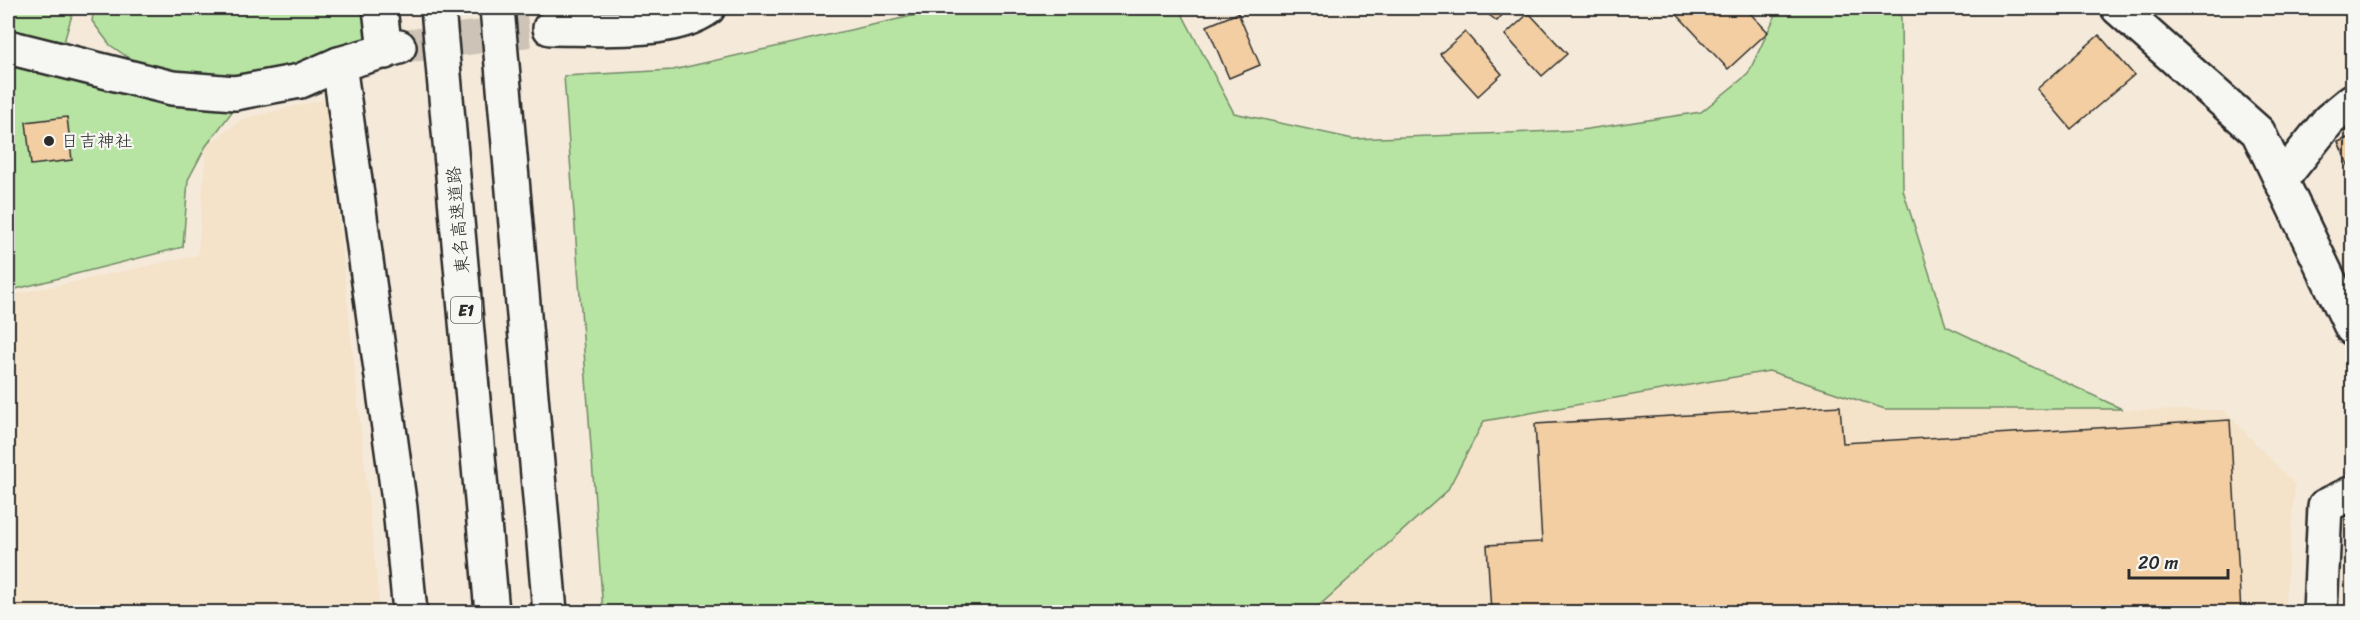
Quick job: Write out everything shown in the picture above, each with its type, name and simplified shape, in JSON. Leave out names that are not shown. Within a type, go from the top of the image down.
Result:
[{"type":"main road","points":[[8,47],[172,88],[235,93],[300,81],[339,64],[392,49],[380,8]]},
{"type":"main road","name":"東名高速道路","points":[[438,8],[492,612]]},
{"type":"main road","points":[[497,8],[550,612]]},
{"type":"main road","points":[[550,28],[644,28],[698,15],[708,8]]},
{"type":"main road","points":[[2118,8],[2258,132],[2352,328]]},
{"type":"main road","points":[[339,64],[400,508],[410,612]]},
{"type":"main road","points":[[2281,180],[2329,120],[2352,101]]},
{"type":"main road","points":[[2320,612],[2325,506],[2352,493]]},
{"type":"shaded area","points":[[326,99],[380,612],[8,612],[8,296],[198,255],[206,146],[242,119]]},
{"type":"shaded area","points":[[1769,371],[1885,409],[2224,410],[2295,485],[2284,612],[1312,612],[1447,491],[1484,421]]},
{"type":"green space","points":[[8,8],[74,8],[64,42],[8,31]]},
{"type":"green space","points":[[94,8],[380,9],[353,61],[237,105],[206,146],[188,180],[183,247],[8,291],[8,47],[171,87],[110,45],[92,21]]},
{"type":"green space","points":[[553,8],[588,8],[598,28],[553,22]]},
{"type":"green space","points":[[947,8],[1179,8],[1234,113],[1353,139],[1581,130],[1701,112],[1748,74],[1779,8],[1898,8],[1901,18],[1903,190],[1946,326],[2122,409],[1885,409],[1769,371],[1484,421],[1447,491],[1312,612],[603,612],[564,76],[673,70]]},
{"type":"building","points":[[1480,8],[1508,8],[1497,21]]},
{"type":"building","points":[[1671,8],[1745,8],[1768,32],[1728,69]]},
{"type":"building","points":[[1238,13],[1260,65],[1229,78],[1207,26]]},
{"type":"building","points":[[1529,13],[1567,54],[1542,76],[1505,35]]},
{"type":"building","points":[[1465,32],[1502,74],[1478,96],[1440,54]]},
{"type":"building","points":[[2099,35],[2134,75],[2071,129],[2037,89]]},
{"type":"building","name":"日吉神社","points":[[67,117],[72,160],[31,165],[26,122]]},
{"type":"building","points":[[2352,136],[2352,174],[2338,142]]},
{"type":"building","points":[[1840,406],[1843,443],[2230,420],[2241,612],[1491,612],[1487,545],[1542,542],[1535,424]]},
{"type":"tunnel","points":[[399,47],[550,28]]},
{"type":"place","name":"日吉神社","points":[[49,141]]}]
